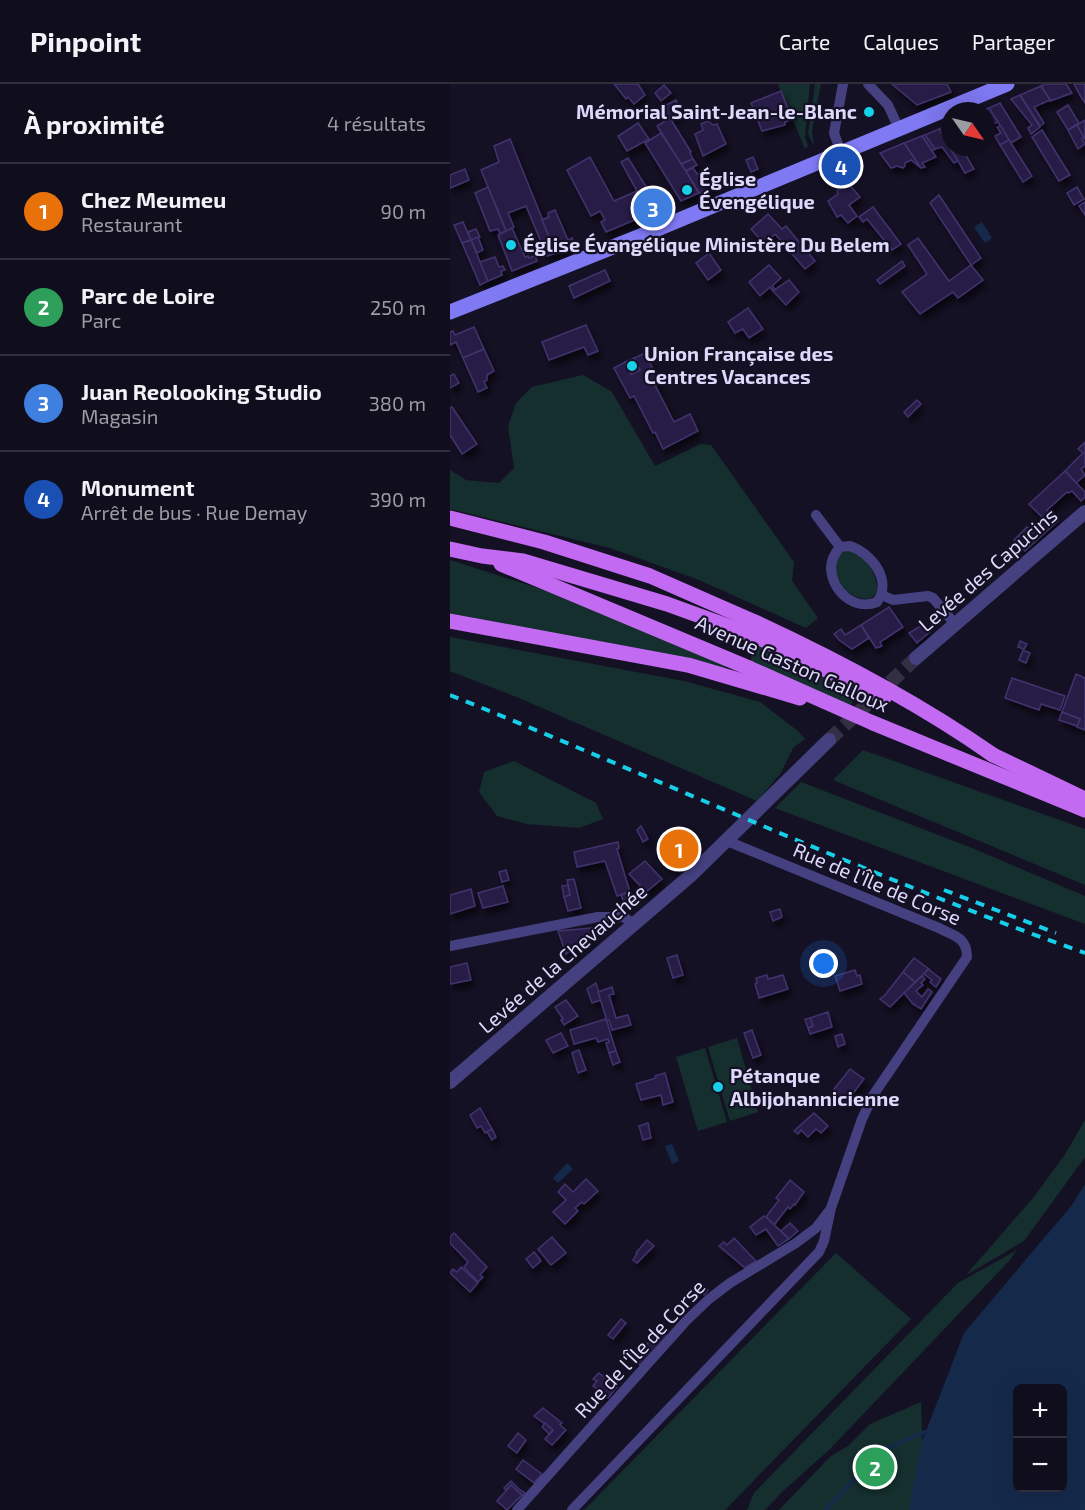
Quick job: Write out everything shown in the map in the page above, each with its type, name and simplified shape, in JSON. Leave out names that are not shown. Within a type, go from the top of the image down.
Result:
[{"type":"main road","points":[[450,312],[631,240],[1007,84]]},
{"type":"main road","points":[[450,518],[544,542],[650,576],[755,629]]},
{"type":"main road","name":"Avenue Gaston Galloux","points":[[450,549],[523,561],[755,629],[993,755],[1085,799]]},
{"type":"main road","name":"Avenue Gaston Galloux","points":[[482,556],[591,600],[873,723],[1085,810]]},
{"type":"main road","points":[[450,621],[688,665],[800,698],[873,723]]},
{"type":"street","points":[[841,152],[834,133],[843,84]]},
{"type":"street","points":[[868,84],[888,105],[899,129]]},
{"type":"street","name":"Levée des Capucins","points":[[916,658],[1085,512]]},
{"type":"street","points":[[816,516],[840,546]]},
{"type":"street","points":[[840,546],[850,546],[870,558],[882,580],[882,595],[877,602],[862,606],[842,593],[834,581],[831,568],[833,556],[840,546]]},
{"type":"street","points":[[882,595],[893,600],[928,596],[933,598],[955,624]]},
{"type":"street","points":[[727,841],[829,740]]},
{"type":"street","name":"Levée de la Chevauchée","points":[[450,1082],[634,925],[727,841]]},
{"type":"street","name":"Rue de l'Île de Corse","points":[[572,1510],[819,1252],[826,1234],[831,1208],[862,1119],[874,1094],[967,957],[967,946],[962,940],[939,928],[727,841]]},
{"type":"street","points":[[450,946],[598,917],[624,917],[634,925]]},
{"type":"street","name":"Rue de l'Île de Corse","points":[[517,1510],[693,1314],[730,1283],[796,1244],[816,1228],[831,1208]]},
{"type":"green space","points":[[778,84],[810,84],[805,137],[808,146],[805,149]]},
{"type":"green space","points":[[815,84],[821,84],[812,131],[814,146],[808,134]]},
{"type":"green space","points":[[583,375],[612,392],[655,466],[701,444],[711,445],[794,562],[792,581],[818,618],[806,628],[699,580],[610,548],[450,509],[450,470],[466,480],[499,483],[514,468],[508,426],[516,403],[532,387]]},
{"type":"green space","points":[[848,550],[868,564],[877,586],[875,595],[858,598],[840,583],[836,571],[838,555]]},
{"type":"green space","points":[[450,560],[544,590],[726,664],[725,668],[450,615]]},
{"type":"green space","points":[[450,637],[684,681],[760,702],[805,739],[793,748],[781,773],[757,801],[519,698],[450,671]]},
{"type":"green space","points":[[755,641],[858,690],[850,707],[750,664]]},
{"type":"green space","points":[[863,750],[1085,829],[1085,885],[833,780]]},
{"type":"green space","points":[[514,761],[596,803],[603,819],[579,828],[527,824],[497,816],[479,792],[484,772]]},
{"type":"green space","points":[[801,782],[972,848],[1085,896],[1085,924],[775,808]]},
{"type":"green space","points":[[737,1038],[758,1112],[730,1121],[708,1047]]},
{"type":"green space","points":[[705,1048],[727,1122],[698,1131],[676,1057]]},
{"type":"green space","points":[[1085,1120],[1085,1157],[1024,1241],[966,1275],[1033,1198],[1064,1156]]},
{"type":"green space","points":[[1017,1250],[830,1449],[765,1510],[747,1510],[754,1493],[958,1283]]},
{"type":"green space","points":[[836,1253],[911,1319],[725,1510],[584,1510]]},
{"type":"green space","points":[[921,1402],[925,1510],[779,1510],[831,1456],[848,1446],[870,1424]]},
{"type":"water","points":[[982,222],[992,238],[985,243],[974,227]]},
{"type":"water","points":[[672,1144],[679,1161],[672,1164],[665,1146]]},
{"type":"water","points":[[567,1163],[573,1169],[558,1183],[553,1178]]},
{"type":"water","points":[[1085,1184],[1085,1510],[909,1510],[921,1444],[964,1333],[1072,1205]]},
{"type":"building","points":[[614,84],[638,84],[645,95],[634,104],[628,97],[626,99]]},
{"type":"building","points":[[892,84],[947,84],[951,92],[917,105]]},
{"type":"building","points":[[1066,84],[1072,93],[1050,101],[1041,86]]},
{"type":"building","points":[[1074,84],[1085,84],[1085,103],[1080,95]]},
{"type":"building","points":[[664,85],[671,93],[661,101],[655,93]]},
{"type":"building","points":[[1041,86],[1050,100],[1034,107],[1044,123],[1040,126],[1020,95]]},
{"type":"building","points":[[781,91],[792,119],[785,122],[785,125],[762,131],[751,103]]},
{"type":"building","points":[[1020,95],[1040,127],[1031,134],[1028,128],[1032,125],[1011,99]]},
{"type":"building","points":[[676,100],[681,113],[665,121],[660,108]]},
{"type":"building","points":[[1000,103],[1021,137],[1011,143],[995,118],[995,105]]},
{"type":"building","points":[[1068,105],[1079,123],[1068,130],[1057,112]]},
{"type":"building","points":[[670,118],[693,159],[681,164],[657,126]]},
{"type":"building","points":[[1085,120],[1085,139],[1077,125]]},
{"type":"building","points":[[708,121],[713,125],[717,124],[726,144],[703,156],[695,134],[703,130],[701,124]]},
{"type":"building","points":[[638,123],[649,139],[627,151],[618,136]]},
{"type":"building","points":[[1077,125],[1085,144],[1078,149],[1068,130]]},
{"type":"building","points":[[1001,126],[1009,140],[1000,145],[995,136],[1001,133],[997,127]]},
{"type":"building","points":[[939,129],[941,147],[935,149],[925,135]]},
{"type":"building","points":[[1042,130],[1070,175],[1059,181],[1032,137]]},
{"type":"building","points":[[661,133],[699,193],[681,201],[645,143]]},
{"type":"building","points":[[925,135],[935,149],[932,151],[922,136]]},
{"type":"building","points":[[922,136],[936,157],[922,163],[925,167],[921,168],[904,143]]},
{"type":"building","points":[[510,139],[556,253],[547,256],[526,206],[508,213],[514,227],[506,231],[481,170],[499,162],[494,146]]},
{"type":"building","points":[[1009,140],[1032,176],[1023,182],[1000,145]]},
{"type":"building","points":[[904,143],[921,168],[911,160],[905,163],[903,168],[897,166],[891,168],[880,153]]},
{"type":"building","points":[[949,156],[955,156],[958,161],[954,163]]},
{"type":"building","points":[[955,156],[966,156],[974,169],[965,173]]},
{"type":"building","points":[[590,157],[614,201],[637,191],[650,211],[606,232],[601,222],[605,220],[600,211],[591,216],[567,170]]},
{"type":"building","points":[[753,157],[758,169],[751,172],[746,160]]},
{"type":"building","points":[[628,158],[661,210],[651,213],[637,191],[621,162]]},
{"type":"building","points":[[693,159],[697,165],[686,171],[681,164]]},
{"type":"building","points":[[693,168],[697,174],[704,171],[714,187],[699,193],[686,171]]},
{"type":"building","points":[[465,169],[469,180],[450,188],[450,175]]},
{"type":"building","points":[[848,183],[860,197],[849,205],[857,216],[848,223],[841,215],[837,217],[828,201]]},
{"type":"building","points":[[488,187],[506,231],[500,234],[498,229],[490,231],[475,193]]},
{"type":"building","points":[[1077,187],[1084,199],[1074,205],[1067,193]]},
{"type":"building","points":[[939,195],[981,258],[971,265],[930,203]]},
{"type":"building","points":[[1085,202],[1085,215],[1079,206]]},
{"type":"building","points":[[873,207],[901,244],[892,250],[867,219],[863,222],[859,217]]},
{"type":"building","points":[[555,210],[568,240],[572,238],[575,245],[556,253],[542,220],[549,217],[548,213]]},
{"type":"building","points":[[768,214],[782,229],[786,226],[815,261],[805,269],[775,234],[764,244],[751,229]]},
{"type":"building","points":[[463,222],[471,240],[462,243],[454,225]]},
{"type":"building","name":"Église Évangélique Ministère Du Belem","points":[[512,228],[525,257],[535,256],[537,261],[512,271],[498,235]]},
{"type":"building","points":[[476,229],[480,237],[471,240],[468,232]]},
{"type":"building","points":[[478,237],[483,250],[477,253],[471,240]]},
{"type":"building","points":[[918,238],[949,281],[971,265],[983,280],[958,298],[953,292],[920,314],[902,292],[927,274],[908,245]]},
{"type":"building","points":[[471,240],[488,281],[480,285],[462,243]]},
{"type":"building","points":[[709,253],[721,270],[708,280],[696,263]]},
{"type":"building","points":[[495,257],[499,267],[503,266],[505,270],[501,271],[502,275],[488,281],[480,262]]},
{"type":"building","points":[[902,261],[905,266],[880,284],[877,280]]},
{"type":"building","points":[[769,265],[781,278],[772,286],[775,289],[773,291],[770,287],[760,296],[749,282]]},
{"type":"building","points":[[605,270],[610,281],[574,298],[569,286]]},
{"type":"building","points":[[789,280],[799,292],[786,305],[773,291]]},
{"type":"building","points":[[748,308],[763,329],[749,338],[743,329],[735,333],[728,322]]},
{"type":"building","points":[[586,325],[598,351],[588,355],[584,347],[549,360],[542,342]]},
{"type":"building","points":[[474,327],[484,349],[463,358],[456,342],[450,345],[450,332],[453,331],[455,335]]},
{"type":"building","points":[[484,349],[494,371],[487,375],[487,380],[484,382],[487,388],[478,392],[463,358]]},
{"type":"building","points":[[645,353],[660,383],[655,385],[674,422],[690,414],[698,431],[663,449],[634,396],[630,398],[614,368],[625,362],[631,374],[640,370],[634,358]]},
{"type":"building","points":[[634,358],[640,370],[631,374],[625,362]]},
{"type":"building","points":[[454,374],[459,383],[450,388],[450,376]]},
{"type":"building","points":[[917,400],[921,404],[908,417],[904,412]]},
{"type":"building","points":[[452,407],[477,444],[462,454],[450,435],[450,408]]},
{"type":"building","points":[[1085,442],[1085,466],[1081,469],[1085,475],[1076,483],[1065,471],[1083,453],[1078,449]]},
{"type":"building","points":[[1065,471],[1085,492],[1085,497],[1081,501],[1072,491],[1067,492],[1047,510],[1050,514],[1044,519],[1029,504]]},
{"type":"building","points":[[1051,513],[1058,521],[1025,551],[1014,540],[1027,527],[1030,529]]},
{"type":"building","points":[[889,607],[903,627],[880,642],[882,646],[876,648],[861,625]]},
{"type":"building","points":[[924,624],[930,632],[917,643],[909,633]]},
{"type":"building","points":[[861,625],[869,638],[852,649],[834,634],[841,629],[845,635]]},
{"type":"building","points":[[1020,641],[1027,644],[1024,649],[1018,647]]},
{"type":"building","points":[[1023,650],[1030,653],[1026,663],[1019,660]]},
{"type":"building","points":[[1076,674],[1085,678],[1085,730],[1077,727],[1080,719],[1062,712]]},
{"type":"building","points":[[1012,678],[1065,696],[1060,710],[1041,704],[1039,710],[1005,698]]},
{"type":"building","points":[[1062,712],[1080,719],[1077,726],[1059,720]]},
{"type":"building","points":[[641,826],[648,839],[643,842],[637,830]]},
{"type":"building","points":[[680,833],[695,849],[673,868],[660,851]]},
{"type":"building","points":[[618,842],[619,848],[617,849],[630,892],[617,896],[605,861],[577,867],[574,852]]},
{"type":"building","points":[[645,861],[662,879],[646,892],[629,874]]},
{"type":"building","points":[[506,870],[509,880],[502,882],[499,872]]},
{"type":"building","points":[[574,879],[581,908],[568,911],[564,897],[570,895],[567,880]]},
{"type":"building","points":[[568,885],[570,895],[564,897],[562,886]]},
{"type":"building","points":[[503,886],[508,902],[483,908],[478,893]]},
{"type":"building","points":[[471,889],[475,906],[450,914],[450,895]]},
{"type":"building","points":[[628,892],[631,900],[624,903],[621,895]]},
{"type":"building","points":[[780,909],[782,917],[773,921],[770,912]]},
{"type":"building","points":[[591,928],[592,935],[566,954],[558,931]]},
{"type":"building","points":[[677,955],[683,975],[673,978],[667,958]]},
{"type":"building","points":[[914,958],[929,969],[915,982],[903,972]]},
{"type":"building","points":[[467,963],[471,980],[450,984],[450,967]]},
{"type":"building","points":[[928,969],[941,979],[936,987],[930,982],[932,980],[924,974]]},
{"type":"building","points":[[855,970],[857,976],[860,975],[862,984],[840,991],[835,976]]},
{"type":"building","points":[[903,972],[915,982],[890,1007],[880,999]]},
{"type":"building","points":[[767,975],[768,979],[783,975],[788,989],[759,998],[755,984],[757,983],[756,978]]},
{"type":"building","points":[[922,976],[925,979],[921,983],[923,985],[916,991],[922,997],[928,989],[932,992],[921,1009],[913,1004],[904,993]]},
{"type":"building","points":[[596,983],[601,1000],[592,1003],[587,989]]},
{"type":"building","points":[[612,987],[614,994],[609,995],[616,1018],[628,1015],[631,1025],[612,1030],[598,992]]},
{"type":"building","points":[[566,1000],[578,1016],[564,1025],[555,1007]]},
{"type":"building","points":[[828,1012],[832,1027],[810,1034],[808,1028],[813,1026],[810,1018]]},
{"type":"building","points":[[810,1018],[813,1026],[808,1028],[805,1019]]},
{"type":"building","points":[[606,1019],[616,1051],[609,1053],[606,1043],[609,1042],[608,1039],[598,1042],[596,1038],[574,1044],[570,1030]]},
{"type":"building","points":[[752,1030],[761,1055],[753,1058],[744,1033]]},
{"type":"building","points":[[561,1033],[568,1046],[553,1053],[546,1040]]},
{"type":"building","points":[[842,1034],[845,1044],[838,1047],[835,1036]]},
{"type":"building","points":[[579,1050],[586,1070],[578,1073],[572,1053]]},
{"type":"building","points":[[616,1051],[620,1062],[613,1065],[609,1053]]},
{"type":"building","points":[[850,1069],[864,1079],[845,1104],[835,1097],[838,1092],[834,1089]]},
{"type":"building","points":[[665,1073],[673,1102],[663,1105],[661,1095],[641,1100],[636,1084]]},
{"type":"building","points":[[480,1108],[492,1129],[485,1133],[481,1126],[477,1128],[470,1115]]},
{"type":"building","points":[[814,1113],[828,1126],[821,1133],[816,1129],[808,1137],[801,1130],[798,1134],[794,1131]]},
{"type":"building","points":[[648,1123],[651,1138],[643,1140],[639,1126]]},
{"type":"building","points":[[492,1129],[496,1137],[492,1140],[487,1132]]},
{"type":"building","points":[[586,1179],[598,1191],[584,1204],[582,1202],[575,1208],[578,1211],[565,1224],[553,1212],[566,1200],[558,1192],[565,1184],[573,1192]]},
{"type":"building","points":[[790,1180],[804,1192],[795,1205],[790,1209],[788,1207],[774,1225],[766,1217],[779,1200],[776,1198]]},
{"type":"building","points":[[764,1216],[789,1239],[778,1246],[766,1229],[756,1235],[750,1227]]},
{"type":"building","points":[[790,1223],[798,1231],[789,1239],[781,1231]]},
{"type":"building","points":[[454,1233],[487,1267],[480,1275],[483,1277],[478,1282],[464,1267],[468,1262],[450,1243],[450,1237]]},
{"type":"building","points":[[552,1237],[566,1253],[551,1265],[538,1249]]},
{"type":"building","points":[[734,1238],[756,1261],[745,1268],[719,1246],[724,1242],[727,1245]]},
{"type":"building","points":[[647,1240],[654,1246],[637,1263],[633,1260],[636,1253]]},
{"type":"building","points":[[534,1252],[541,1261],[533,1268],[526,1259]]},
{"type":"building","points":[[461,1267],[478,1283],[470,1292],[450,1273],[453,1269],[457,1272]]},
{"type":"building","points":[[701,1283],[708,1290],[704,1295],[696,1288]]},
{"type":"building","points":[[621,1319],[626,1323],[613,1339],[608,1335]]},
{"type":"building","points":[[660,1330],[667,1337],[640,1365],[633,1359]]},
{"type":"building","points":[[599,1373],[617,1387],[608,1398],[593,1386],[597,1381],[593,1379]]},
{"type":"building","points":[[543,1408],[562,1423],[560,1425],[566,1430],[552,1445],[545,1439],[553,1430],[534,1416]]},
{"type":"building","points":[[545,1423],[553,1430],[549,1434],[542,1427]]},
{"type":"building","points":[[518,1433],[526,1440],[517,1453],[508,1446]]},
{"type":"building","points":[[523,1460],[542,1474],[534,1483],[516,1469]]},
{"type":"building","points":[[511,1481],[525,1493],[522,1495],[511,1485],[506,1490],[504,1488]]},
{"type":"building","points":[[511,1485],[522,1495],[507,1510],[497,1501]]},
{"type":"waterway","points":[[826,1510],[866,1466],[887,1448],[925,1432]]},
{"type":"tunnel","points":[[829,740],[916,658]]},
{"type":"railway","points":[[450,695],[925,893],[1085,953]]},
{"type":"railway","points":[[944,890],[1056,933]]},
{"type":"place","name":"Mémorial Saint-Jean-le-Blanc","points":[[869,112]]},
{"type":"place","name":"Monument","points":[[841,166]]},
{"type":"place","name":"Église Évengélique","points":[[687,190]]},
{"type":"place","name":"Juan Reolooking Studio","points":[[653,208]]},
{"type":"place","name":"Église Évangélique Ministère Du Belem","points":[[511,245]]},
{"type":"place","name":"Union Française des Centres Vacances","points":[[632,366]]},
{"type":"place","name":"Chez Meumeu","points":[[679,849]]},
{"type":"place","name":"Pétanque Albijohannicienne","points":[[718,1087]]},
{"type":"place","name":"Parc de Loire","points":[[875,1467]]}]
